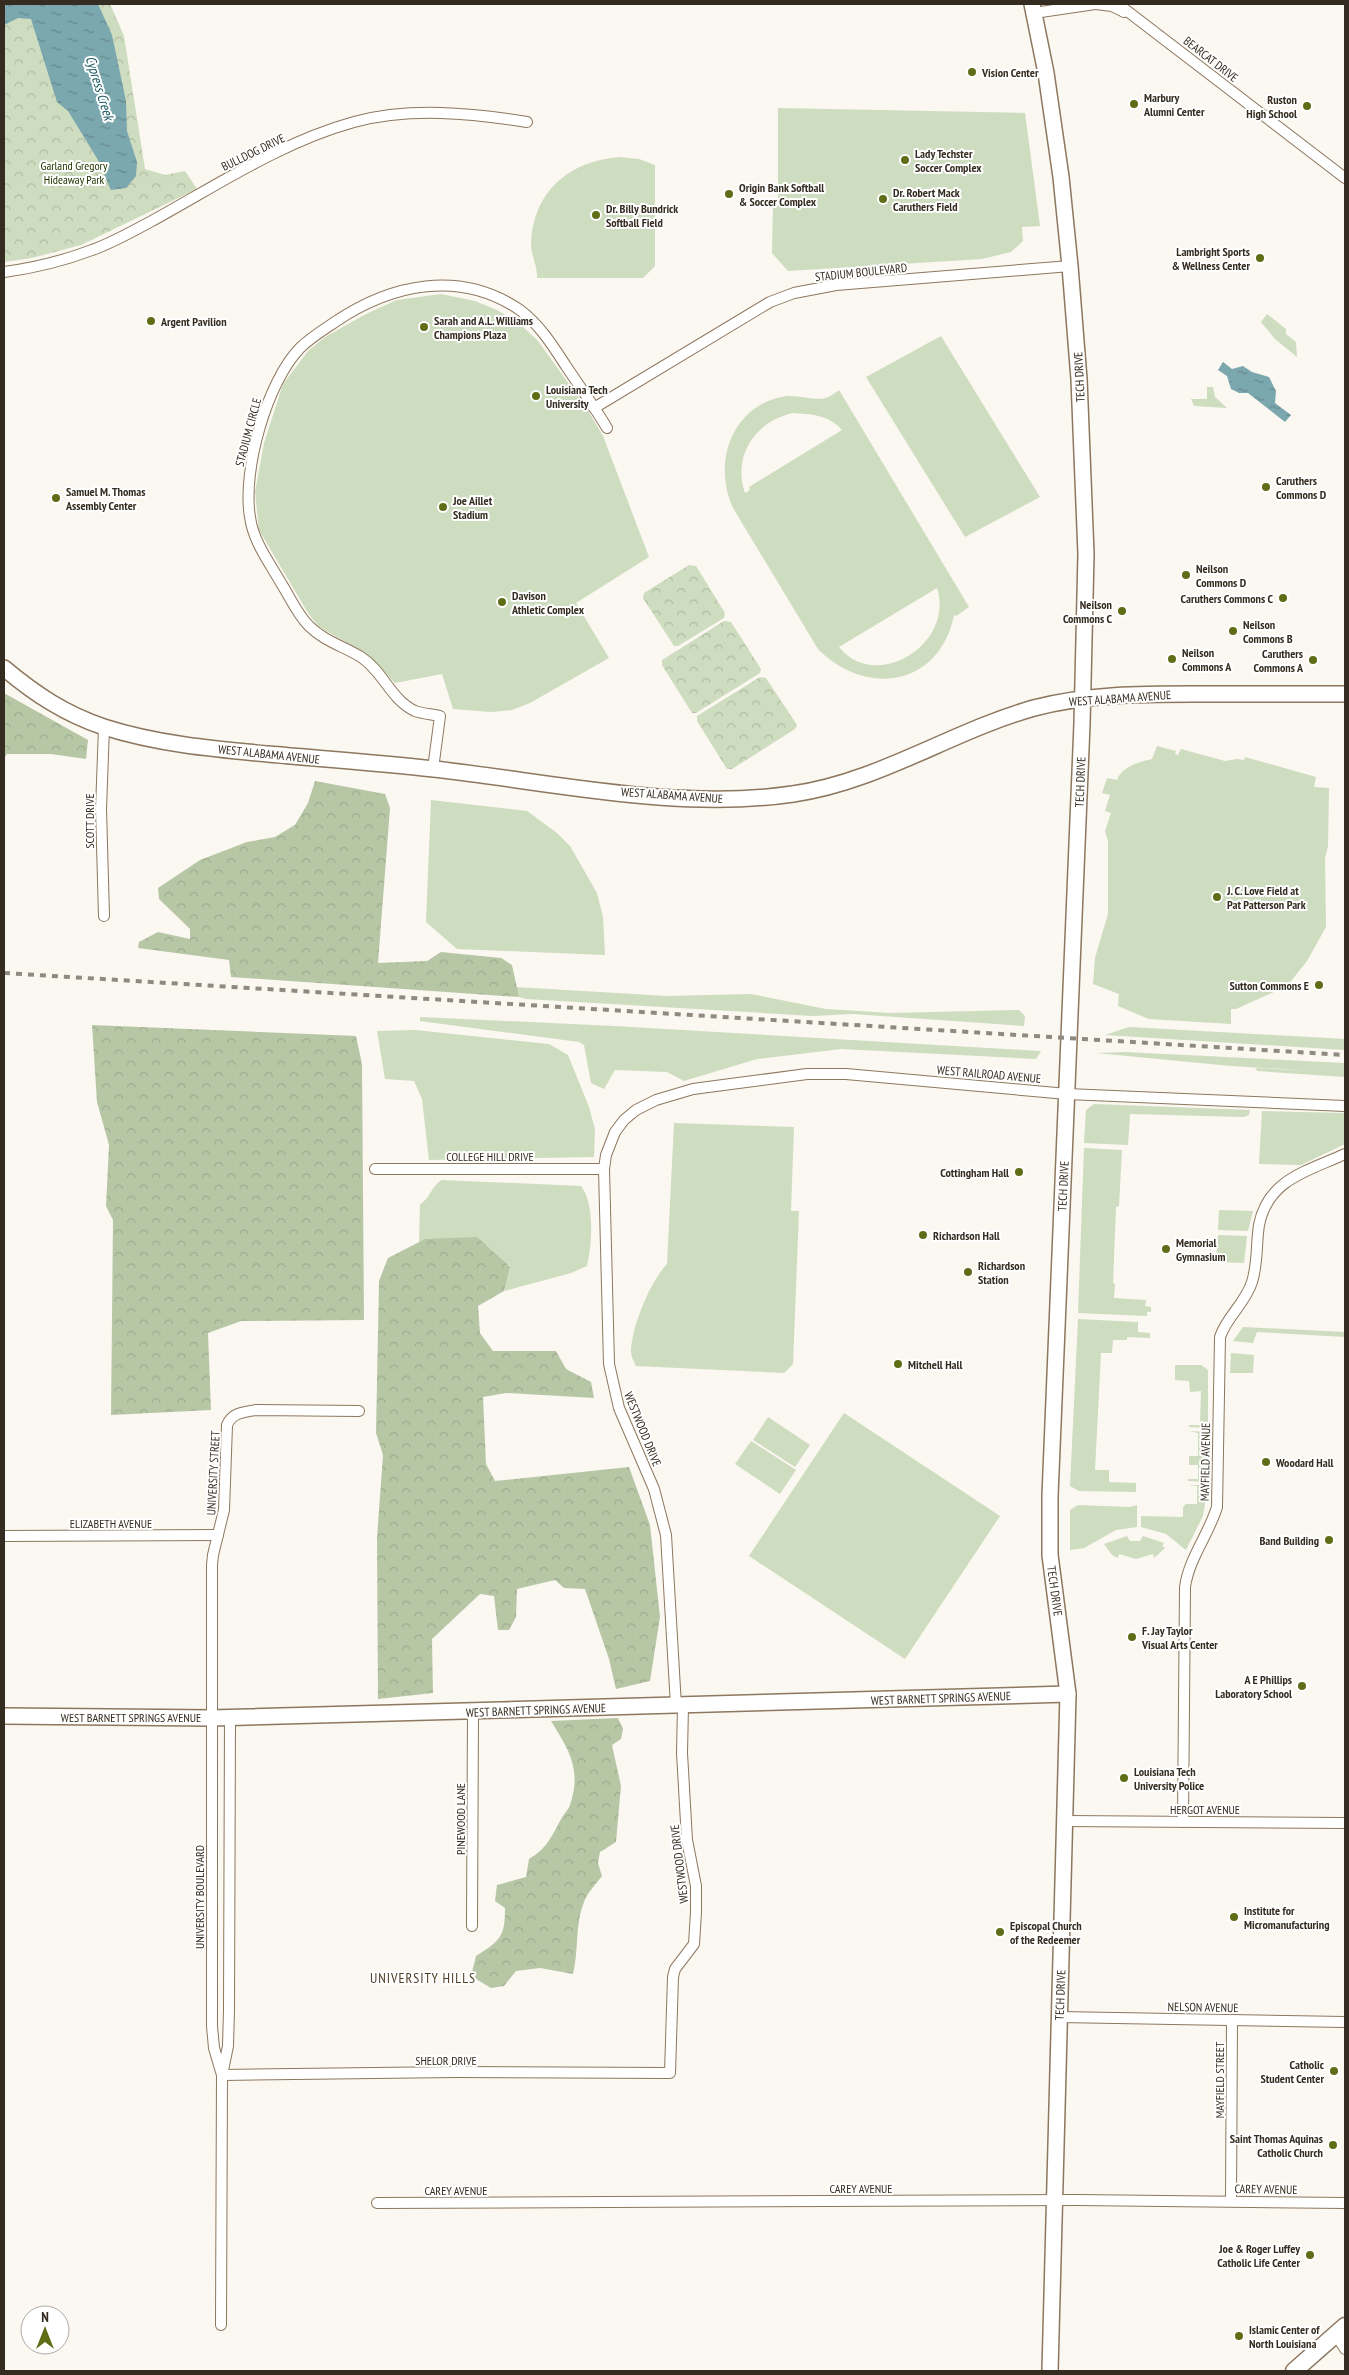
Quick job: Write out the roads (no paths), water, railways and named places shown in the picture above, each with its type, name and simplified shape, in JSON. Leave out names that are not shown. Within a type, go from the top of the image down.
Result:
[{"type":"main road","name":"TECH DRIVE","points":[[1033,9],[1050,101],[1077,334],[1084,467],[1086,554],[1083,698],[1050,1506],[1051,1562],[1068,1694],[1050,2371]]},
{"type":"main road","name":"WEST ALABAMA AVENUE","points":[[4,668],[46,701],[65,711],[104,727],[159,740],[197,746],[433,769],[665,797],[716,800],[770,797],[798,793],[853,778],[1007,717],[1034,708],[1083,698],[1158,694],[1345,694]]},
{"type":"main road","name":"WEST BARNETT SPRINGS AVENUE","points":[[4,1716],[212,1718],[1068,1694]]},
{"type":"main road","points":[[1294,2371],[1341,2330]]},
{"type":"street","name":"BEARCAT DRIVE","points":[[1033,9],[1096,4],[1112,6],[1132,16]]},
{"type":"street","name":"BEARCAT DRIVE","points":[[1118,4],[1345,178]]},
{"type":"street","name":"BULLDOG DRIVE","points":[[4,272],[40,266],[92,250],[178,207],[253,164],[325,131],[356,121],[393,115],[441,113],[488,116],[527,122]]},
{"type":"street","name":"STADIUM BOULEVARD","points":[[594,408],[770,302],[794,293],[836,285],[1070,266]]},
{"type":"street","name":"STADIUM CIRCLE","points":[[433,769],[440,716],[418,712],[408,707],[400,701],[362,658],[326,640],[309,626],[258,543],[250,518],[248,488],[261,424],[273,388],[300,348],[343,316],[387,294],[411,288],[446,286],[485,293],[503,300],[521,311],[548,339],[606,428]]},
{"type":"street","name":"SCOTT DRIVE","points":[[104,727],[101,809],[104,916]]},
{"type":"street","name":"WEST RAILROAD AVENUE","points":[[636,1110],[671,1094],[693,1089],[826,1073],[1067,1094],[1345,1106]]},
{"type":"street","name":"WESTWOOD DRIVE","points":[[636,1110],[624,1120],[615,1132],[606,1155],[604,1169],[609,1364],[618,1408],[654,1489],[663,1519],[668,1558],[687,1840],[696,1886],[694,1944],[675,1969],[673,1977],[670,2073]]},
{"type":"street","name":"MAYFIELD AVENUE","points":[[1183,1822],[1185,1587],[1189,1571],[1210,1528],[1217,1507],[1220,1337],[1226,1324],[1245,1300],[1252,1282],[1256,1268],[1260,1224],[1270,1196],[1277,1188],[1293,1177],[1345,1154]]},
{"type":"street","name":"COLLEGE HILL DRIVE","points":[[375,1169],[604,1169]]},
{"type":"street","name":"UNIVERSITY STREET","points":[[212,1718],[212,1565],[224,1510],[227,1426],[233,1416],[241,1412],[256,1410],[359,1411]]},
{"type":"street","name":"ELIZABETH AVENUE","points":[[4,1536],[218,1535]]},
{"type":"street","name":"PINEWOOD LANE","points":[[472,1926],[473,1712]]},
{"type":"street","name":"UNIVERSITY BOULEVARD","points":[[221,2324],[222,2075],[228,2046],[229,2010],[230,1717]]},
{"type":"street","name":"UNIVERSITY BOULEVARD","points":[[212,1718],[212,2026],[214,2048],[222,2075]]},
{"type":"street","name":"HERGOT AVENUE","points":[[1064,1820],[1345,1823]]},
{"type":"street","name":"NELSON AVENUE","points":[[1059,2017],[1345,2022]]},
{"type":"street","name":"MAYFIELD STREET","points":[[1232,2020],[1232,2201]]},
{"type":"street","name":"SHELOR DRIVE","points":[[222,2075],[455,2072],[670,2073]]},
{"type":"street","name":"CAREY AVENUE","points":[[377,2202],[1056,2200],[1345,2203]]},
{"type":"street","points":[[1341,2330],[1345,2349]]},
{"type":"water","name":"Cypress Creek","points":[[4,4],[98,4],[112,35],[126,101],[127,131],[137,162],[136,176],[126,188],[111,190],[98,160],[68,111],[57,102],[31,19],[18,18],[4,25]]},
{"type":"water","points":[[1223,362],[1232,369],[1243,366],[1252,372],[1269,377],[1276,391],[1275,403],[1291,415],[1285,422],[1248,393],[1239,393],[1231,389],[1227,376],[1218,370]]},
{"type":"railway","points":[[4,973],[1345,1055]]},
{"type":"place","name":"Vision Center","points":[[972,72]]},
{"type":"place","name":"Marbury Alumni Center","points":[[1134,104]]},
{"type":"place","name":"Ruston High School","points":[[1307,106]]},
{"type":"place","name":"Lady Techster Soccer Complex","points":[[905,160]]},
{"type":"place","name":"Origin Bank Softball & Soccer Complex","points":[[729,194]]},
{"type":"place","name":"Dr. Robert Mack Caruthers Field","points":[[883,199]]},
{"type":"place","name":"Dr. Billy Bundrick Softball Field","points":[[596,215]]},
{"type":"place","name":"Lambright Sports & Wellness Center","points":[[1260,258]]},
{"type":"place","name":"Argent Pavilion","points":[[151,321]]},
{"type":"place","name":"Sarah and A.L. Williams Champions Plaza","points":[[424,327]]},
{"type":"place","name":"Louisiana Tech University","points":[[536,396]]},
{"type":"place","name":"Caruthers Commons D","points":[[1266,487]]},
{"type":"place","name":"Samuel M. Thomas Assembly Center","points":[[56,498]]},
{"type":"place","name":"Joe Aillet Stadium","points":[[443,507]]},
{"type":"place","name":"Neilson Commons D","points":[[1186,575]]},
{"type":"place","name":"Caruthers Commons C","points":[[1283,598]]},
{"type":"place","name":"Davison Athletic Complex","points":[[502,602]]},
{"type":"place","name":"Neilson Commons C","points":[[1122,611]]},
{"type":"place","name":"Neilson Commons B","points":[[1233,631]]},
{"type":"place","name":"Neilson Commons A","points":[[1172,659]]},
{"type":"place","name":"Caruthers Commons A","points":[[1313,660]]},
{"type":"place","name":"J. C. Love Field at Pat Patterson Park","points":[[1217,897]]},
{"type":"place","name":"Sutton Commons E","points":[[1319,985]]},
{"type":"place","name":"Cottingham Hall","points":[[1019,1172]]},
{"type":"place","name":"Richardson Hall","points":[[923,1235]]},
{"type":"place","name":"Memorial Gymnasium","points":[[1166,1249]]},
{"type":"place","name":"Richardson Station","points":[[968,1272]]},
{"type":"place","name":"Mitchell Hall","points":[[898,1364]]},
{"type":"place","name":"Woodard Hall","points":[[1266,1462]]},
{"type":"place","name":"Band Building","points":[[1329,1540]]},
{"type":"place","name":"F. Jay Taylor Visual Arts Center","points":[[1132,1637]]},
{"type":"place","name":"A E Phillips Laboratory School","points":[[1302,1686]]},
{"type":"place","name":"Louisiana Tech University Police","points":[[1124,1778]]},
{"type":"place","name":"Institute for Micromanufacturing","points":[[1234,1917]]},
{"type":"place","name":"Episcopal Church of the Redeemer","points":[[1000,1932]]},
{"type":"place","name":"Catholic Student Center","points":[[1334,2071]]},
{"type":"place","name":"Saint Thomas Aquinas Catholic Church","points":[[1333,2145]]},
{"type":"place","name":"Joe & Roger Luffey Catholic Life Center","points":[[1310,2255]]},
{"type":"place","name":"Islamic Center of North Louisiana","points":[[1239,2336]]},
{"type":"district","name":"UNIVERSITY HILLS","points":[[423,1978]]},
{"type":"park label","name":"Garland Gregory Hideaway Park","points":[[74,172]]}]
